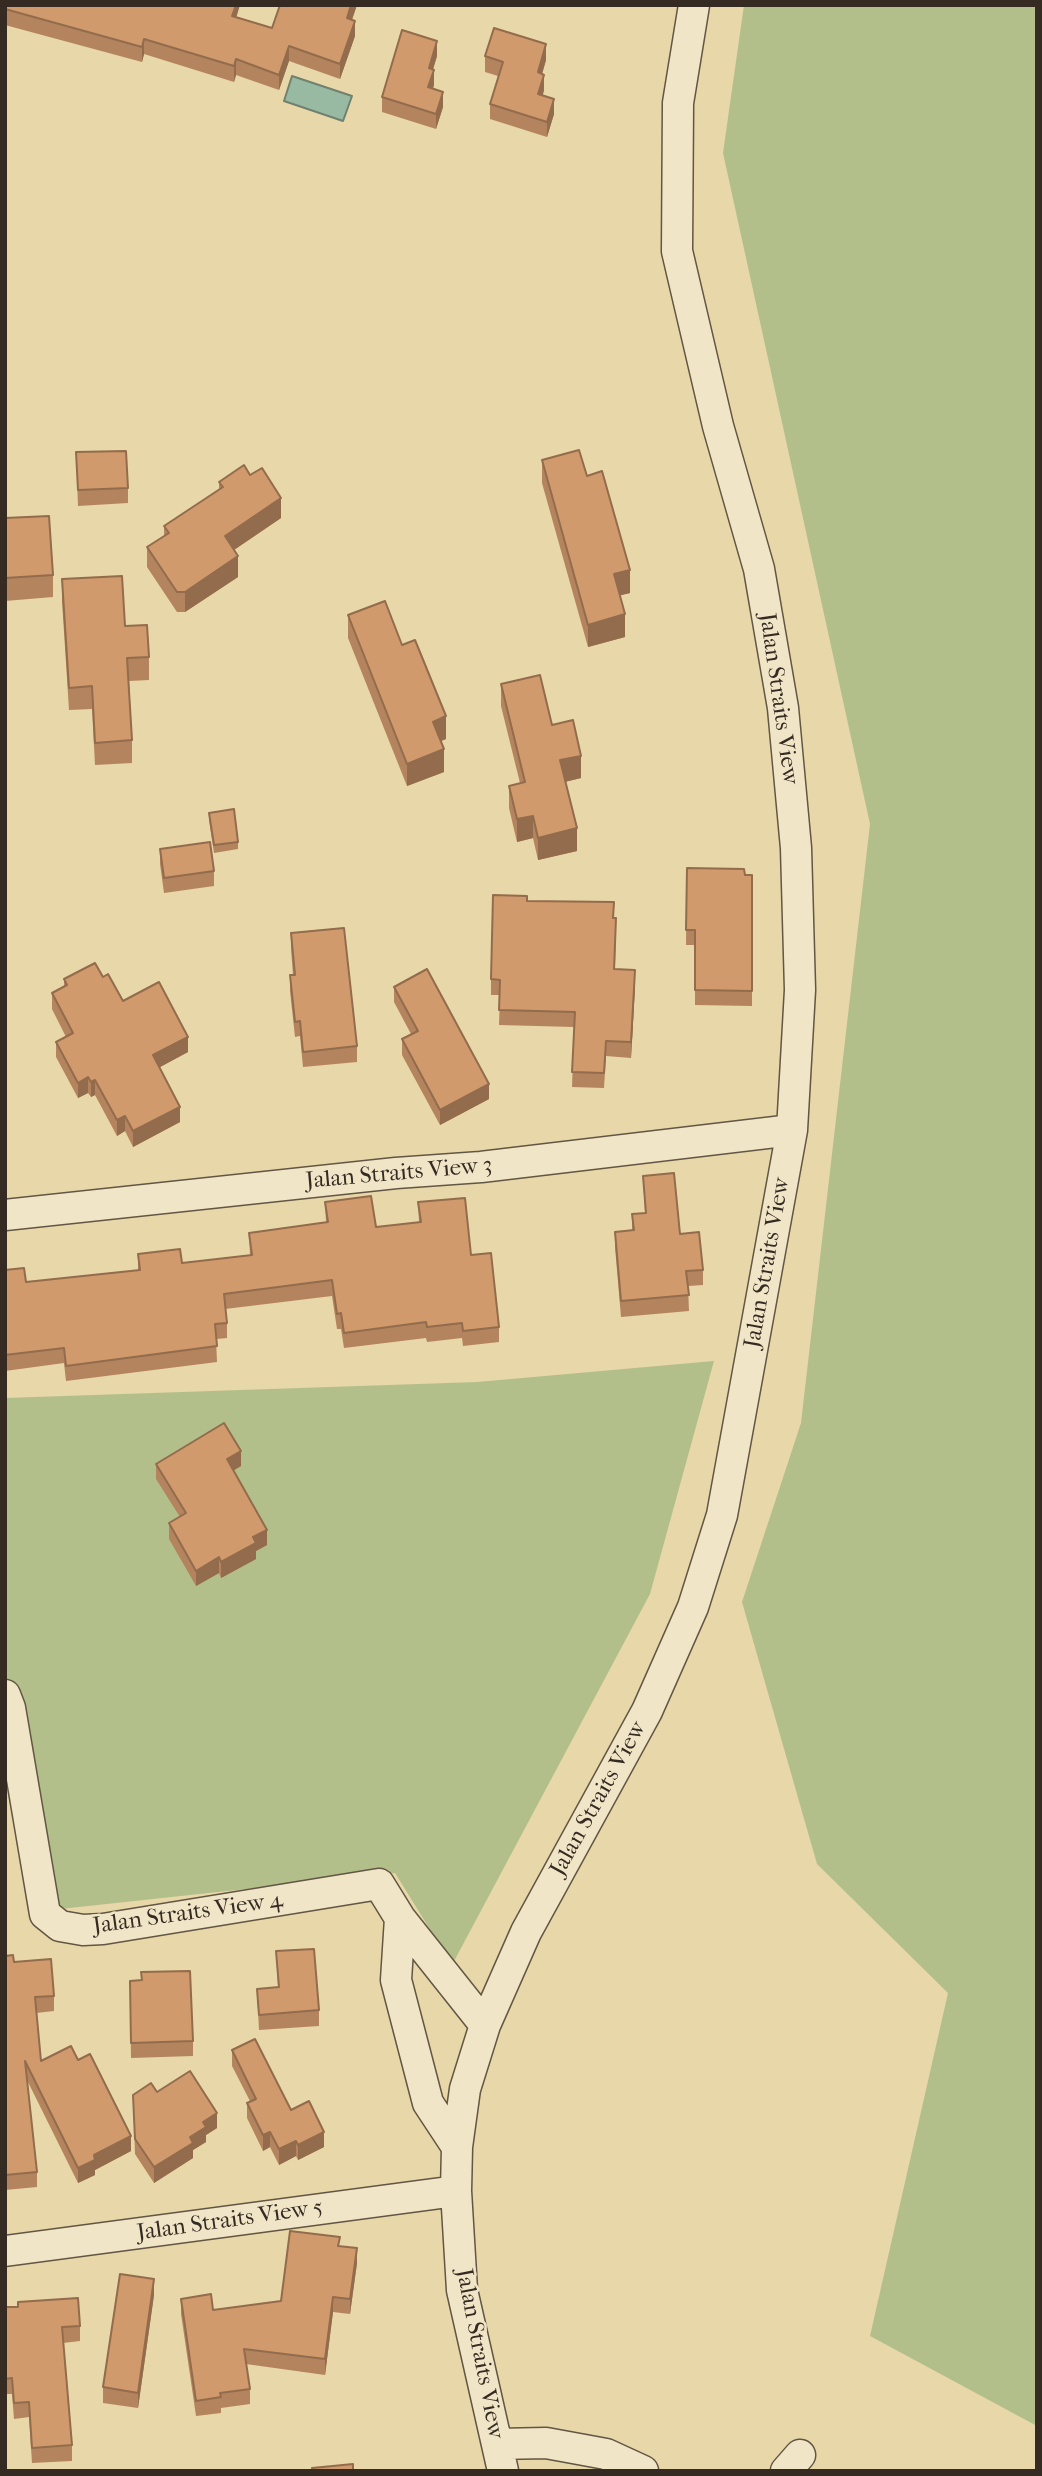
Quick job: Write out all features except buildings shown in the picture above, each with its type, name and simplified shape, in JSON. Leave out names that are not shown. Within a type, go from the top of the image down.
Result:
[{"type":"street","name":"Jalan Straits View","points":[[500,2457],[461,2290],[456,2191],[457,2147],[465,2089],[485,2025],[526,1932],[647,1711],[693,1607],[722,1515],[792,1130],[800,990],[796,848],[783,708],[759,569],[718,426],[677,251],[678,103],[694,5]]},
{"type":"street","name":"Jalan Straits View 3","points":[[5,1215],[494,1165],[792,1130]]},
{"type":"street","name":"Jalan Straits View 4","points":[[5,1695],[10,1709],[45,1914],[60,1926],[83,1930],[152,1923],[379,1884],[400,1918],[485,2025]]},
{"type":"street","points":[[400,1918],[396,1980],[428,2103],[457,2147]]},
{"type":"street","name":"Jalan Straits View 5","points":[[5,2251],[456,2191]]},
{"type":"street","points":[[500,2457],[546,2443],[606,2454],[643,2471]]},
{"type":"shaded area","points":[[744,5],[1037,5],[1037,2426],[870,2336],[948,1993],[817,1864],[742,1602],[801,1423],[870,824],[723,153]]},
{"type":"shaded area","points":[[292,76],[352,96],[343,121],[284,101]]},
{"type":"shaded area","points":[[714,1361],[650,1594],[452,1965],[395,1873],[60,1909],[5,1687],[5,1398],[477,1382]]}]
